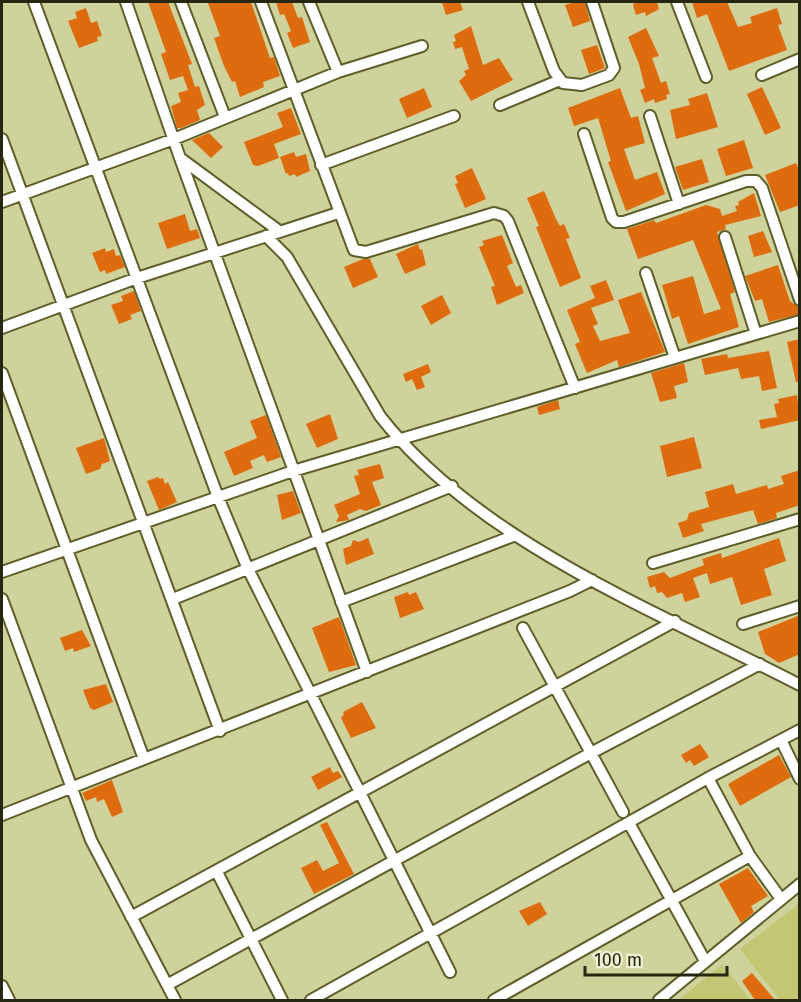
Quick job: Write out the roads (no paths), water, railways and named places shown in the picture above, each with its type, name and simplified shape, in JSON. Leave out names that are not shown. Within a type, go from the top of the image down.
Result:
[{"type":"street","points":[[34,2],[218,497],[248,569],[358,794],[450,972]]},
{"type":"street","points":[[126,2],[180,158],[367,672]]},
{"type":"street","points":[[182,2],[225,117]]},
{"type":"street","points":[[261,2],[351,247],[362,253],[494,213],[504,216],[574,388]]},
{"type":"street","points":[[309,2],[338,72]]},
{"type":"street","points":[[528,2],[554,71],[560,80],[577,86],[609,75],[613,71],[592,2]]},
{"type":"street","points":[[677,2],[706,77]]},
{"type":"street","points":[[2,202],[174,139],[338,72],[422,46]]},
{"type":"street","points":[[762,75],[800,59]]},
{"type":"street","points":[[500,105],[560,80]]},
{"type":"street","points":[[321,165],[453,116]]},
{"type":"street","points":[[650,117],[679,204]]},
{"type":"street","points":[[584,134],[614,220],[624,222],[746,180],[760,184],[800,300]]},
{"type":"street","points":[[2,139],[220,731]]},
{"type":"street","points":[[180,158],[279,231]]},
{"type":"street","points":[[2,328],[137,278],[338,213]]},
{"type":"street","points":[[266,236],[287,257],[366,395],[398,438],[452,486],[513,536],[592,579],[800,684]]},
{"type":"street","points":[[725,237],[756,334]]},
{"type":"street","points":[[646,273],[675,358]]},
{"type":"street","points":[[2,572],[293,471],[398,438],[800,321]]},
{"type":"street","points":[[2,373],[144,759]]},
{"type":"street","points":[[173,599],[452,486]]},
{"type":"street","points":[[653,563],[800,519]]},
{"type":"street","points":[[341,602],[513,536]]},
{"type":"street","points":[[2,812],[220,731],[570,591],[592,579]]},
{"type":"street","points":[[2,599],[91,840],[175,1000]]},
{"type":"street","points":[[743,624],[800,606]]},
{"type":"street","points":[[131,917],[675,621]]},
{"type":"street","points":[[523,628],[623,812]]},
{"type":"street","points":[[167,985],[591,753],[760,664]]},
{"type":"street","points":[[311,1000],[708,778],[800,730]]},
{"type":"street","points":[[781,740],[800,779]]},
{"type":"street","points":[[708,778],[750,856],[781,899]]},
{"type":"street","points":[[629,823],[705,961]]},
{"type":"street","points":[[494,1000],[750,856]]},
{"type":"street","points":[[216,872],[282,1000]]},
{"type":"street","points":[[659,1000],[800,884]]},
{"type":"street","points":[[2,986],[9,1000]]}]
